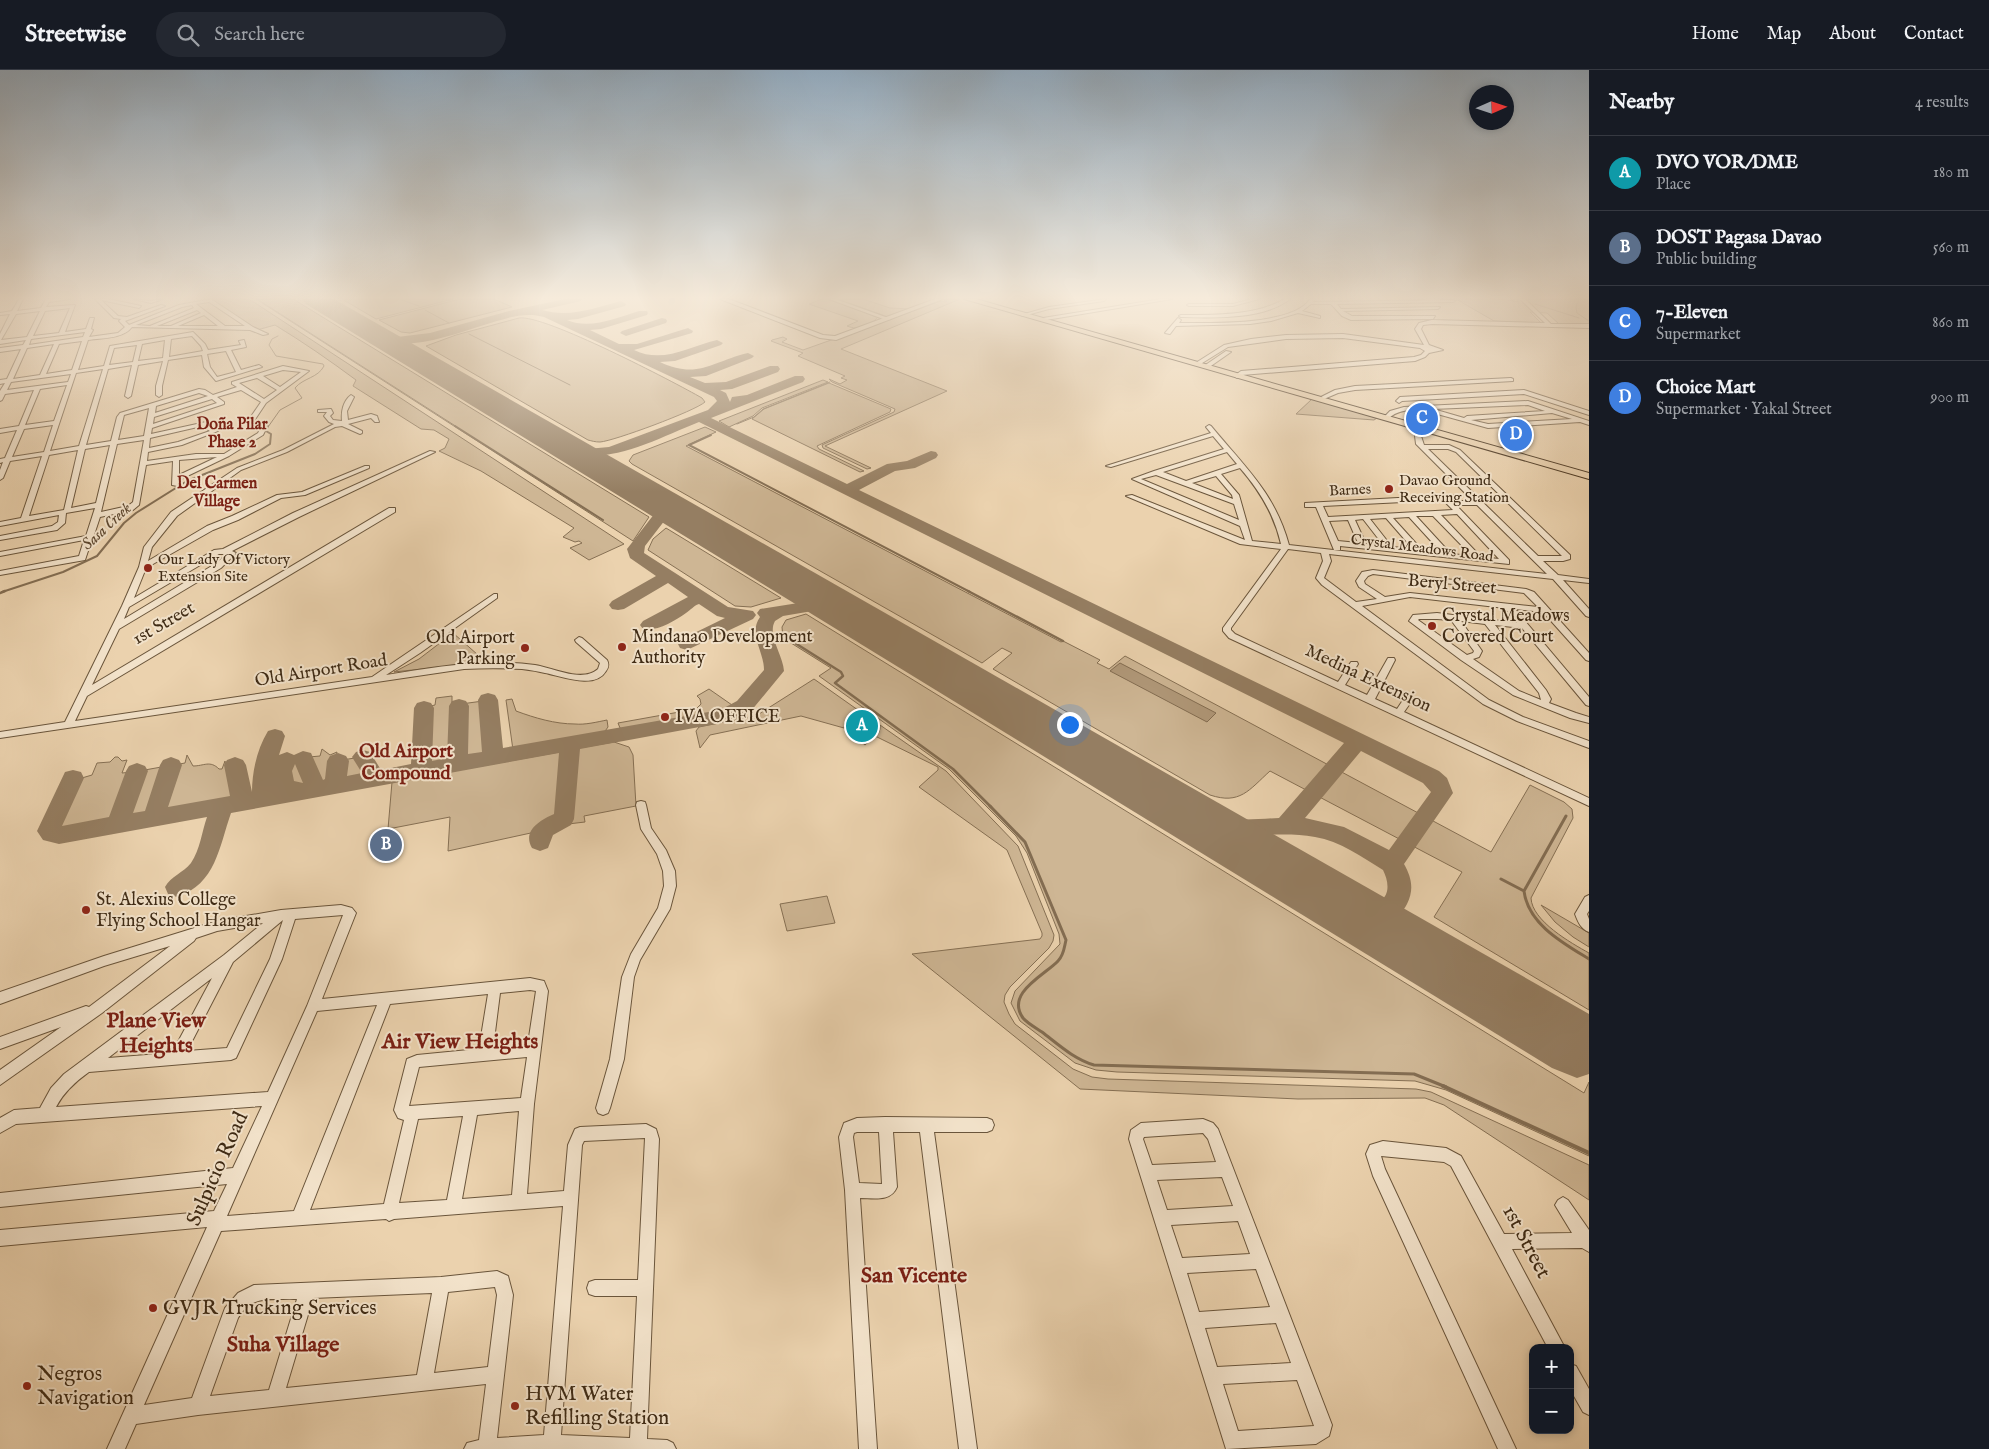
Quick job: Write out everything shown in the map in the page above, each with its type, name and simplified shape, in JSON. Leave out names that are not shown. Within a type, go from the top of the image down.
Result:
[{"type":"highway","points":[[1204,364],[1387,416]]},
{"type":"highway","points":[[1299,392],[1324,397],[1589,476]]},
{"type":"highway","points":[[1426,428],[1589,472]]},
{"type":"street","points":[[1,395],[17,363]]},
{"type":"street","points":[[42,377],[48,363]]},
{"type":"street","points":[[24,519],[78,363]]},
{"type":"street","points":[[0,538],[57,526],[61,523],[108,363]]},
{"type":"street","points":[[0,382],[140,363]]},
{"type":"street","points":[[159,395],[159,386],[165,363]]},
{"type":"street","points":[[207,363],[216,379],[259,367]]},
{"type":"street","points":[[235,363],[239,372]]},
{"type":"street","points":[[1243,375],[1388,363]]},
{"type":"street","points":[[128,396],[136,364]]},
{"type":"street","points":[[176,458],[175,482],[262,434],[262,431],[251,421],[264,402],[306,371],[286,368],[234,383],[264,402]]},
{"type":"street","points":[[257,376],[281,390]]},
{"type":"street","points":[[1324,397],[1355,388],[1511,380]]},
{"type":"street","points":[[1,395],[71,383]]},
{"type":"street","points":[[0,478],[4,461],[38,388]]},
{"type":"street","points":[[151,416],[241,388]]},
{"type":"street","points":[[0,573],[82,558],[91,537],[122,414],[201,390],[222,404],[149,427]]},
{"type":"street","points":[[1586,422],[1492,426],[1422,408],[1399,401],[1398,399],[1519,392],[1532,394],[1589,413]]},
{"type":"street","points":[[342,423],[344,411],[351,397]]},
{"type":"street","points":[[1387,416],[1399,410],[1525,403],[1586,422]]},
{"type":"street","points":[[1545,408],[1558,403]]},
{"type":"street","points":[[97,515],[123,510],[134,506],[136,503],[153,404]]},
{"type":"street","points":[[320,411],[328,410],[330,413],[327,416],[330,420],[342,423],[360,432]]},
{"type":"street","points":[[1461,419],[1555,411]]},
{"type":"street","points":[[68,725],[126,606],[143,567],[151,542],[178,511],[232,473],[285,451],[342,423],[371,416],[375,417],[377,421]]},
{"type":"street","points":[[0,431],[58,422]]},
{"type":"street","points":[[4,461],[175,432],[202,424],[206,424],[215,432],[180,444],[145,451]]},
{"type":"street","points":[[1209,427],[1270,502],[1280,525],[1286,547]]},
{"type":"street","points":[[1426,428],[1417,438],[1422,447],[1536,558],[1589,614]]},
{"type":"street","points":[[1109,466],[1214,434]]},
{"type":"street","points":[[1422,447],[1449,447],[1458,451],[1566,557],[1564,559],[1536,558]]},
{"type":"street","points":[[1228,450],[1135,479],[1243,524]]},
{"type":"street","points":[[116,627],[218,566],[229,552],[296,515],[432,452]]},
{"type":"street","points":[[143,463],[206,454],[227,455]]},
{"type":"street","points":[[1186,483],[1241,465]]},
{"type":"street","points":[[143,567],[210,528],[236,518],[279,496],[303,494],[367,467]]},
{"type":"street","points":[[1156,472],[1237,503]]},
{"type":"street","points":[[1218,474],[1230,487],[1249,542]]},
{"type":"street","name":"Crystal Meadows Road","points":[[1130,496],[1231,538],[1249,542],[1589,581]]},
{"type":"street","points":[[1335,543],[1506,562],[1450,500]]},
{"type":"street","name":"Barnes","points":[[1308,505],[1450,500],[1479,503]]},
{"type":"street","points":[[0,524],[99,505]]},
{"type":"street","points":[[1319,505],[1338,552]]},
{"type":"street","name":"1st Street","points":[[84,694],[392,510]]},
{"type":"street","points":[[1325,520],[1459,512]]},
{"type":"street","points":[[1435,513],[1479,559]]},
{"type":"street","points":[[1410,515],[1449,556]]},
{"type":"street","points":[[1388,516],[1420,553]]},
{"type":"street","points":[[1365,517],[1390,550]]},
{"type":"street","points":[[1351,518],[1363,546]]},
{"type":"street","points":[[1357,533],[1379,535]]},
{"type":"street","points":[[0,554],[91,537]]},
{"type":"street","name":"Medina Extension","points":[[1286,547],[1227,631],[1236,638],[1341,685],[1589,802]]},
{"type":"street","points":[[1324,551],[1327,561],[1320,578],[1486,702],[1520,718],[1589,745]]},
{"type":"street","points":[[126,606],[214,553],[229,552]]},
{"type":"street","points":[[1382,600],[1362,585],[1360,581],[1365,574],[1382,574],[1528,592],[1589,658]]},
{"type":"street","name":"Beryl Street","points":[[1355,605],[1410,595],[1546,610]]},
{"type":"street","points":[[370,680],[417,651],[494,596]]},
{"type":"street","points":[[1575,599],[1589,600]]},
{"type":"street","points":[[1508,606],[1589,703]]},
{"type":"street","points":[[1524,626],[1424,616],[1416,617],[1413,621],[1505,686],[1544,705],[1589,720]]},
{"type":"street","points":[[1454,618],[1478,651],[1476,655],[1464,658]]},
{"type":"street","points":[[1488,622],[1543,692],[1546,699],[1544,705]]},
{"type":"street","name":"Old Airport Road","points":[[0,735],[447,668],[489,664],[541,669],[578,677],[591,677],[600,673],[603,670],[604,662],[579,640]]},
{"type":"street","points":[[1370,699],[1391,660]]},
{"type":"street","points":[[1341,685],[1354,664]]},
{"type":"street","points":[[1399,713],[1406,702]]},
{"type":"street","points":[[603,1108],[619,1052],[628,978],[636,958],[664,909],[670,886],[669,871],[662,853],[646,829],[641,805]]},
{"type":"street","points":[[1589,900],[1581,914],[1589,927]]},
{"type":"street","name":"Sulpicio Road","points":[[116,1449],[273,1098],[350,917],[348,911],[342,910],[286,915]]},
{"type":"street","points":[[0,998],[196,932],[243,921],[286,915]]},
{"type":"street","points":[[44,1115],[62,1085],[286,915]]},
{"type":"street","points":[[86,1066],[231,1054],[276,959],[286,915]]},
{"type":"street","points":[[0,1078],[96,1009],[196,932]]},
{"type":"street","points":[[176,1059],[228,959]]},
{"type":"street","points":[[313,1006],[495,987],[540,985],[527,1104],[519,1203]]},
{"type":"street","points":[[485,1054],[495,987]]},
{"type":"street","points":[[299,1218],[386,998]]},
{"type":"street","points":[[0,1043],[96,1009]]},
{"type":"street","points":[[527,1104],[413,1113],[403,1113],[401,1107],[412,1064],[421,1060],[534,1050]]},
{"type":"street","points":[[0,1126],[14,1117],[273,1098]]},
{"type":"street","points":[[453,1207],[471,1109]]},
{"type":"street","points":[[389,1212],[413,1113]]},
{"type":"street","points":[[868,1449],[852,1190],[846,1137],[849,1128],[857,1124],[987,1125]]},
{"type":"street","points":[[852,1190],[887,1190],[890,1188],[885,1124]]},
{"type":"street","points":[[926,1125],[968,1449]]},
{"type":"street","points":[[1203,1126],[1208,1128],[1213,1134],[1323,1425],[1323,1430],[1320,1433],[1233,1444],[1147,1173],[1136,1139],[1137,1131],[1203,1126]]},
{"type":"street","points":[[552,1443],[575,1146],[580,1134],[646,1131],[651,1134],[652,1139],[638,1447]]},
{"type":"street","name":"1st Street","points":[[1507,1449],[1378,1171],[1373,1154],[1378,1148],[1446,1155],[1454,1159],[1501,1242],[1555,1344]]},
{"type":"street","points":[[1147,1173],[1226,1169]]},
{"type":"street","points":[[0,1200],[239,1175]]},
{"type":"street","points":[[0,1238],[218,1221],[299,1218],[572,1198]]},
{"type":"street","points":[[1563,1205],[1588,1242]]},
{"type":"street","points":[[1161,1218],[1243,1213]]},
{"type":"street","points":[[1501,1242],[1588,1242]]},
{"type":"street","points":[[1176,1266],[1261,1262]]},
{"type":"street","points":[[198,1406],[231,1314],[241,1300],[254,1293],[442,1285],[497,1280],[502,1282],[505,1295],[495,1375],[480,1448],[552,1443],[577,1446],[667,1449]]},
{"type":"street","points":[[424,1383],[442,1285]]},
{"type":"street","points":[[595,1288],[646,1288]]},
{"type":"street","points":[[275,1398],[307,1290]]},
{"type":"street","points":[[1194,1320],[1281,1315]]},
{"type":"street","points":[[1212,1376],[1303,1371]]},
{"type":"street","points":[[131,1416],[198,1406],[495,1375]]},
{"type":"street","points":[[1574,1379],[1589,1406]]},
{"type":"shaded area","points":[[333,363],[348,363],[624,544],[589,560],[570,548],[582,543],[563,537],[574,528],[481,471],[439,451],[445,448],[449,439],[434,430],[421,429],[353,386],[356,380]]},
{"type":"shaded area","points":[[356,363],[398,363],[649,517],[633,541]]},
{"type":"shaded area","points":[[456,363],[636,363],[702,398],[705,402],[686,412],[637,431],[600,442],[588,440]]},
{"type":"shaded area","points":[[815,363],[877,363],[947,391],[825,446],[871,468],[867,469],[823,448],[822,445],[894,412],[895,409],[832,382],[829,379],[840,384],[847,380],[841,378],[845,376]]},
{"type":"shaded area","points":[[823,380],[828,382],[762,408],[753,416],[729,427],[719,421]]},
{"type":"shaded area","points":[[829,383],[891,409],[890,412],[817,446],[819,449],[864,471],[860,472],[752,419],[764,409]]},
{"type":"shaded area","points":[[1312,399],[1377,418],[1374,420],[1296,414]]},
{"type":"shaded area","points":[[705,427],[716,432],[686,446],[1061,642],[1063,641],[1100,660],[1097,663],[1109,669],[1125,656],[1491,852],[1530,785],[1564,802],[1572,809],[1573,818],[1531,898],[1533,907],[1545,923],[1589,953],[1589,1010],[1434,917],[1462,872],[1270,771],[1250,790],[1237,797],[1220,798],[1210,795],[993,669],[1012,653],[1002,648],[982,663],[629,461],[633,455]]},
{"type":"shaded area","points":[[666,528],[781,598],[751,607],[735,606],[648,550],[653,539]]},
{"type":"shaded area","points":[[806,614],[1584,1093],[1589,1082],[1589,1156],[1446,1090],[1415,1081],[1117,1072],[1096,1070],[1075,1063],[1020,1021],[1011,1003],[1015,991],[1060,944],[1059,934],[1027,853],[1016,836],[949,769],[819,676],[831,668],[783,638],[782,627],[786,620]]},
{"type":"shaded area","points":[[453,633],[486,662],[394,672],[419,659]]},
{"type":"shaded area","points":[[1120,663],[1216,713],[1207,722],[1110,671]]},
{"type":"shaded area","points":[[814,679],[865,715],[851,717],[846,721],[844,728],[801,716],[710,735],[700,748],[696,731],[699,727],[749,717],[751,719]]},
{"type":"shaded area","points":[[709,689],[732,705],[725,710],[699,718],[627,730],[620,728],[618,723],[696,709],[701,704],[697,696]]},
{"type":"shaded area","points":[[452,696],[452,707],[455,706],[455,758],[449,761],[424,764],[426,707],[435,705],[436,698]]},
{"type":"shaded area","points":[[512,699],[516,711],[538,718],[560,723],[579,724],[607,720],[608,727],[603,734],[513,750],[506,700]]},
{"type":"shaded area","points":[[483,701],[486,750],[480,756],[464,758],[461,754],[461,704]]},
{"type":"shaded area","points":[[880,725],[946,771],[1018,846],[1054,935],[1049,948],[1010,987],[1005,995],[1004,1002],[1015,1024],[1073,1069],[1092,1077],[1108,1079],[1416,1089],[1431,1092],[1589,1165],[1589,1200],[1444,1105],[1425,1098],[1298,1099],[1080,1089],[912,954],[1040,939],[1042,933],[1007,850],[919,787],[938,770],[938,767],[875,736],[879,733]]},
{"type":"shaded area","points":[[874,737],[865,745],[858,739],[866,739]]},
{"type":"shaded area","points":[[614,742],[629,747],[633,755],[636,806],[584,816],[585,822],[568,824],[574,753],[579,748]]},
{"type":"shaded area","points":[[322,749],[330,755],[337,752],[332,780],[321,783],[316,782],[309,757],[320,756]]},
{"type":"shaded area","points":[[565,751],[562,812],[540,831],[448,851],[450,817],[388,829],[392,782]]},
{"type":"shaded area","points":[[187,755],[193,766],[210,764],[222,769],[225,761],[226,768],[231,766],[237,798],[158,812],[174,765],[185,763]]},
{"type":"shaded area","points":[[115,757],[122,761],[127,760],[122,773],[133,772],[127,789],[123,790],[120,797],[124,797],[117,819],[58,829],[54,828],[75,780],[92,775],[97,763],[110,762]]},
{"type":"shaded area","points":[[355,758],[363,763],[365,775],[345,779],[340,778],[342,760]]},
{"type":"shaded area","points":[[294,759],[299,759],[308,783],[304,786],[292,787],[286,780],[286,769]]},
{"type":"shaded area","points":[[167,766],[150,813],[122,818],[130,796],[133,795],[135,788],[132,788],[139,771]]},
{"type":"shaded area","points":[[827,896],[835,923],[787,931],[780,904]]},
{"type":"shaded area","points":[[1541,905],[1589,933],[1589,947],[1555,922]]},
{"type":"waterway","name":"Sasa Creek","points":[[268,427],[280,410],[302,398],[295,388],[321,370],[324,366],[319,363]]},
{"type":"waterway","points":[[358,363],[457,427]]},
{"type":"waterway","points":[[527,363],[570,385]]},
{"type":"waterway","points":[[737,424],[754,417],[763,409],[830,382]]},
{"type":"waterway","name":"Sasa Creek","points":[[5,591],[63,572],[97,556],[124,523],[136,513],[187,481],[255,454],[270,444],[271,434],[266,431],[268,426]]},
{"type":"waterway","points":[[455,426],[603,520]]},
{"type":"waterway","points":[[711,435],[689,445],[970,592]]},
{"type":"waterway","name":"Sasa Creek","points":[[0,593],[5,591]]},
{"type":"waterway","points":[[968,591],[1063,641]]},
{"type":"waterway","points":[[795,643],[841,672],[843,676],[835,683],[953,769],[990,806]]},
{"type":"waterway","points":[[990,806],[1025,842],[1066,940],[1060,959],[1029,985],[1019,1001],[1019,1009],[1027,1022],[1073,1055],[1094,1065],[1414,1074],[1446,1087]]},
{"type":"waterway","points":[[1524,891],[1566,816]]},
{"type":"waterway","points":[[1501,879],[1524,891]]},
{"type":"waterway","points":[[1524,891],[1527,903],[1539,923],[1558,939],[1589,959]]},
{"type":"waterway","points":[[1443,1086],[1589,1153]]},
{"type":"taxiway","points":[[652,363],[722,396],[724,402],[714,411]]},
{"type":"taxiway","points":[[677,373],[702,373],[728,363]]},
{"type":"taxiway","points":[[703,387],[728,386],[774,369]]},
{"type":"taxiway","points":[[749,399],[799,379]]},
{"type":"taxiway","points":[[700,417],[749,399]]},
{"type":"taxiway","points":[[736,400],[749,399]]},
{"type":"taxiway","points":[[570,450],[587,453],[611,451],[700,417]]},
{"type":"taxiway","points":[[700,417],[847,490]]},
{"type":"taxiway","points":[[847,490],[892,467],[910,465],[931,455]]},
{"type":"taxiway","points":[[847,490],[1358,741]]},
{"type":"taxiway","points":[[667,507],[638,544],[635,549],[636,555],[723,612],[747,615]]},
{"type":"taxiway","points":[[618,605],[650,588],[661,579],[670,578]]},
{"type":"taxiway","points":[[649,625],[681,609],[688,602],[701,598]]},
{"type":"taxiway","points":[[778,611],[830,603]]},
{"type":"taxiway","points":[[493,757],[725,716],[744,706],[774,671],[774,663],[763,631],[764,624],[769,617],[778,611]]},
{"type":"taxiway","points":[[766,613],[778,611]]},
{"type":"taxiway","points":[[687,644],[746,615]]},
{"type":"taxiway","points":[[488,700],[493,757]]},
{"type":"taxiway","points":[[457,764],[459,706]]},
{"type":"taxiway","points":[[421,770],[424,708]]},
{"type":"taxiway","points":[[263,798],[263,782],[275,736]]},
{"type":"taxiway","points":[[1285,826],[1358,741]]},
{"type":"taxiway","points":[[1358,741],[1431,777],[1439,784],[1442,793],[1392,863]]},
{"type":"taxiway","points":[[540,842],[544,829],[563,819],[565,813],[570,744]]},
{"type":"taxiway","points":[[363,757],[376,778]]},
{"type":"taxiway","points":[[457,764],[493,757]]},
{"type":"taxiway","points":[[303,758],[316,789]]},
{"type":"taxiway","points":[[287,760],[282,771],[285,784],[287,788],[302,792]]},
{"type":"taxiway","points":[[335,786],[338,761]]},
{"type":"taxiway","points":[[421,770],[457,764]]},
{"type":"taxiway","points":[[154,817],[171,765]]},
{"type":"taxiway","points":[[235,765],[242,802]]},
{"type":"taxiway","points":[[376,778],[421,770]]},
{"type":"taxiway","points":[[118,824],[137,771]]},
{"type":"taxiway","points":[[73,778],[48,831],[51,834],[59,835],[223,806]]},
{"type":"taxiway","points":[[335,786],[376,778]]},
{"type":"taxiway","points":[[302,792],[335,786]]},
{"type":"taxiway","points":[[223,806],[302,792]]},
{"type":"taxiway","points":[[177,887],[200,869],[208,852],[223,806]]},
{"type":"taxiway","points":[[1184,812],[1216,825],[1227,827],[1282,826],[1325,830],[1355,842],[1392,863]]},
{"type":"taxiway","points":[[1259,857],[1293,889],[1318,906],[1331,912],[1364,916],[1385,911],[1398,898],[1400,888],[1397,872],[1392,863]]},
{"type":"runway","points":[[424,363],[1577,1045]]},
{"type":"place","name":"7-Eleven","points":[[1422,419]]},
{"type":"place","name":"Choice Mart","points":[[1516,435]]},
{"type":"place","name":"Davao Ground Receiving Station","points":[[1389,489]]},
{"type":"place","name":"Our Lady Of Victory Extension Site","points":[[148,568]]},
{"type":"place","name":"Crystal Meadows Covered Court","points":[[1432,626]]},
{"type":"place","name":"Mindanao Development Authority","points":[[622,647]]},
{"type":"place","name":"Old Airport Parking","points":[[525,648]]},
{"type":"place","name":"IVA OFFICE","points":[[665,717]]},
{"type":"place","name":"DVO VOR/DME","points":[[862,726]]},
{"type":"place","name":"DOST Pagasa Davao","points":[[386,845]]},
{"type":"place","name":"St. Alexius College Flying School Hangar","points":[[86,910]]},
{"type":"place","name":"GVJR Trucking Services","points":[[153,1308]]},
{"type":"place","name":"Negros Navigation","points":[[27,1386]]},
{"type":"place","name":"HVM Water Refilling Station","points":[[515,1406]]},
{"type":"district","name":"Doña Pilar Phase 2","points":[[232,434]]},
{"type":"district","name":"Del Carmen Village","points":[[217,493]]},
{"type":"district","name":"Old Airport Compound","points":[[406,763]]},
{"type":"district","name":"Plane View Heights","points":[[156,1034]]},
{"type":"district","name":"Air View Heights","points":[[460,1042]]},
{"type":"district","name":"San Vicente","points":[[914,1276]]},
{"type":"district","name":"Suha Village","points":[[283,1345]]}]
